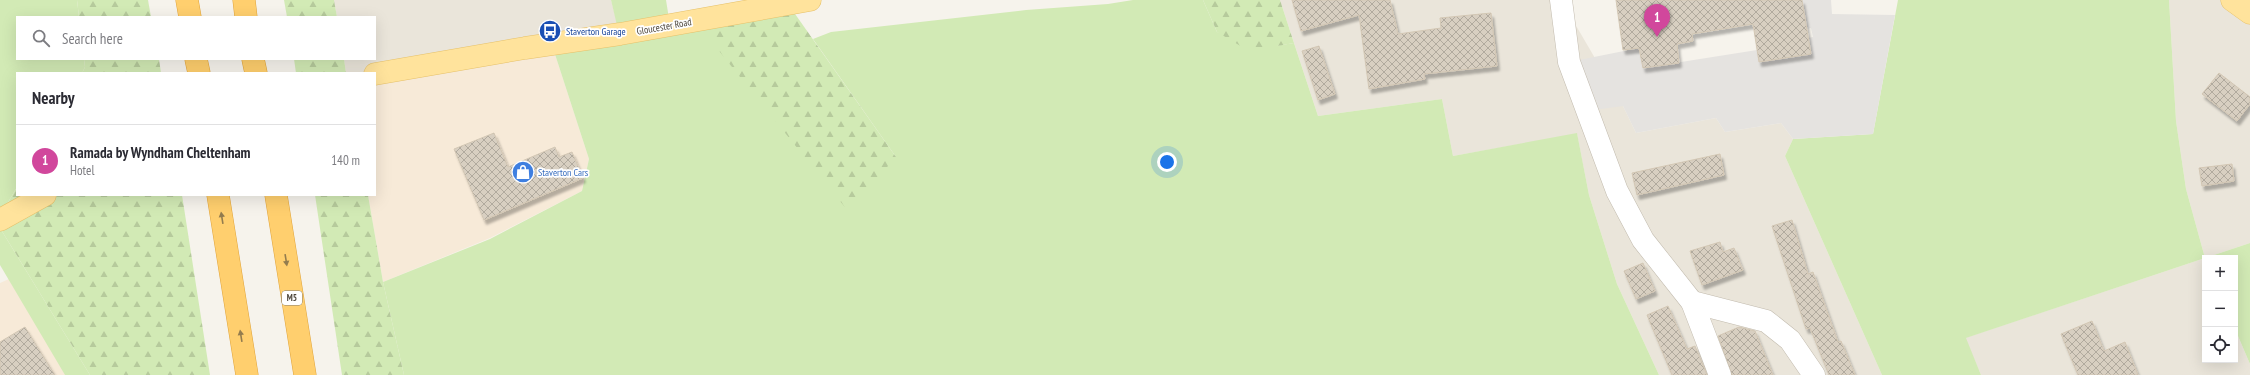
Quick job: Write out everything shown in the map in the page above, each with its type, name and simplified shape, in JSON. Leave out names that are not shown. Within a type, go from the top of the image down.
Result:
[{"type":"highway","points":[[196,60],[199,72]]},
{"type":"highway","points":[[253,60],[256,72]]},
{"type":"highway","points":[[218,196],[247,375]]},
{"type":"highway","name":"M5","points":[[276,196],[305,375]]},
{"type":"main road","name":"Gloucester Road","points":[[376,74],[810,0]]},
{"type":"main road","points":[[2232,0],[2250,13]]},
{"type":"main road","points":[[0,220],[43,196]]},
{"type":"street","points":[[1561,0],[1569,62],[1617,191],[1643,240],[1692,302],[1720,375]]},
{"type":"street","points":[[1692,302],[1766,321],[1790,340],[1814,375]]},
{"type":"shaded area","points":[[334,0],[611,0],[620,34],[376,73],[346,72],[344,60],[376,60],[376,16],[337,16]]},
{"type":"shaded area","points":[[1280,0],[1561,0],[1623,106],[1636,133],[1716,118],[1725,132],[1781,123],[1793,139],[1785,156],[1882,375],[1659,375],[1617,284],[1589,195],[1577,134],[1453,156],[1442,99],[1318,116]]},
{"type":"shaded area","points":[[1802,0],[1831,0],[1832,14],[1895,15],[1873,134],[1793,139],[1781,123],[1725,132],[1716,118],[1636,133],[1623,106],[1587,111],[1569,62],[1639,48],[1643,68],[1757,50],[1759,62],[1810,54],[1808,38],[1813,37],[1811,28],[1807,29]]},
{"type":"shaded area","points":[[2169,0],[2250,0],[2250,243],[2214,255],[2204,255],[2186,189],[2176,121]]},
{"type":"shaded area","points":[[552,45],[589,159],[582,191],[490,238],[383,282],[368,196],[376,196],[376,74]]},
{"type":"shaded area","points":[[2202,259],[2202,363],[2238,363],[2238,336],[2250,364],[2250,375],[1981,375],[1965,338]]},
{"type":"shaded area","points":[[9,279],[66,375],[0,375],[0,283]]},
{"type":"green space","points":[[0,0],[77,0],[79,16],[16,16],[16,60],[84,60],[85,67],[82,72],[16,72],[16,189],[0,216]]},
{"type":"green space","points":[[77,0],[148,0],[151,16],[79,16]]},
{"type":"green space","points":[[284,0],[334,0],[337,16],[287,16]]},
{"type":"green space","points":[[611,0],[666,0],[670,25],[695,21],[896,157],[813,39],[831,32],[1026,10],[1108,4],[1133,0],[1203,0],[1217,32],[1275,46],[1294,43],[1318,116],[1442,99],[1453,156],[1577,133],[1589,195],[1617,284],[1659,375],[404,375],[383,282],[490,239],[582,191],[589,159],[552,45],[619,34]]},
{"type":"green space","points":[[1203,0],[1280,0],[1294,43],[1249,51],[1217,32]]},
{"type":"green space","points":[[1898,0],[2169,0],[2176,121],[2186,189],[2204,255],[2202,255],[2202,259],[1966,338],[1981,375],[1882,375],[1785,156],[1793,139],[1873,134]]},
{"type":"green space","points":[[788,4],[896,157],[848,211],[695,21]]},
{"type":"green space","points":[[84,60],[159,60],[161,72],[82,72],[85,67]]},
{"type":"green space","points":[[294,60],[344,60],[346,72],[296,72]]},
{"type":"green space","points":[[16,189],[16,196],[182,196],[210,375],[90,375],[0,228],[0,216]]},
{"type":"green space","points":[[315,196],[368,196],[383,282],[404,375],[342,375]]},
{"type":"green space","points":[[0,228],[90,375],[65,375],[0,265]]},
{"type":"green space","points":[[2250,243],[2250,364],[2238,336],[2238,255],[2214,255]]},
{"type":"building","points":[[1292,0],[1390,0],[1398,34],[1441,28],[1440,18],[1491,13],[1497,66],[1424,74],[1425,79],[1369,89],[1359,15],[1301,31]]},
{"type":"building","points":[[1616,0],[1802,0],[1811,54],[1759,62],[1753,24],[1692,34],[1693,41],[1677,44],[1679,63],[1643,68],[1639,48],[1623,50]]},
{"type":"building","points":[[1319,46],[1335,94],[1318,100],[1302,51]]},
{"type":"building","points":[[2219,73],[2250,97],[2250,104],[2237,121],[2202,94]]},
{"type":"building","name":"Staverton Cars","points":[[494,133],[508,167],[555,147],[559,157],[572,152],[583,178],[484,220],[454,149]]},
{"type":"building","points":[[1720,154],[1724,175],[1637,195],[1632,173]]},
{"type":"building","points":[[2232,164],[2234,181],[2202,186],[2199,168]]},
{"type":"building","points":[[1792,220],[1808,274],[1813,272],[1838,342],[1841,341],[1855,375],[1829,375],[1810,328],[1806,329],[1772,226]]},
{"type":"building","points":[[1720,242],[1723,252],[1734,248],[1743,270],[1702,285],[1690,251]]},
{"type":"building","points":[[1643,263],[1655,291],[1636,299],[1624,271]]},
{"type":"building","points":[[1668,306],[1687,349],[1695,346],[1707,375],[1672,375],[1647,315]]},
{"type":"building","points":[[2092,321],[2104,351],[2125,342],[2138,375],[2078,375],[2061,334]]},
{"type":"building","points":[[25,327],[55,375],[0,375],[0,342]]},
{"type":"building","points":[[1739,327],[1755,331],[1773,375],[1732,375],[1718,336]]},
{"type":"place","name":"Staverton Garage","points":[[550,31]]},
{"type":"place","name":"Ramada by Wyndham Cheltenham","points":[[1657,37]]},
{"type":"place","name":"Staverton Cars","points":[[523,172]]}]
